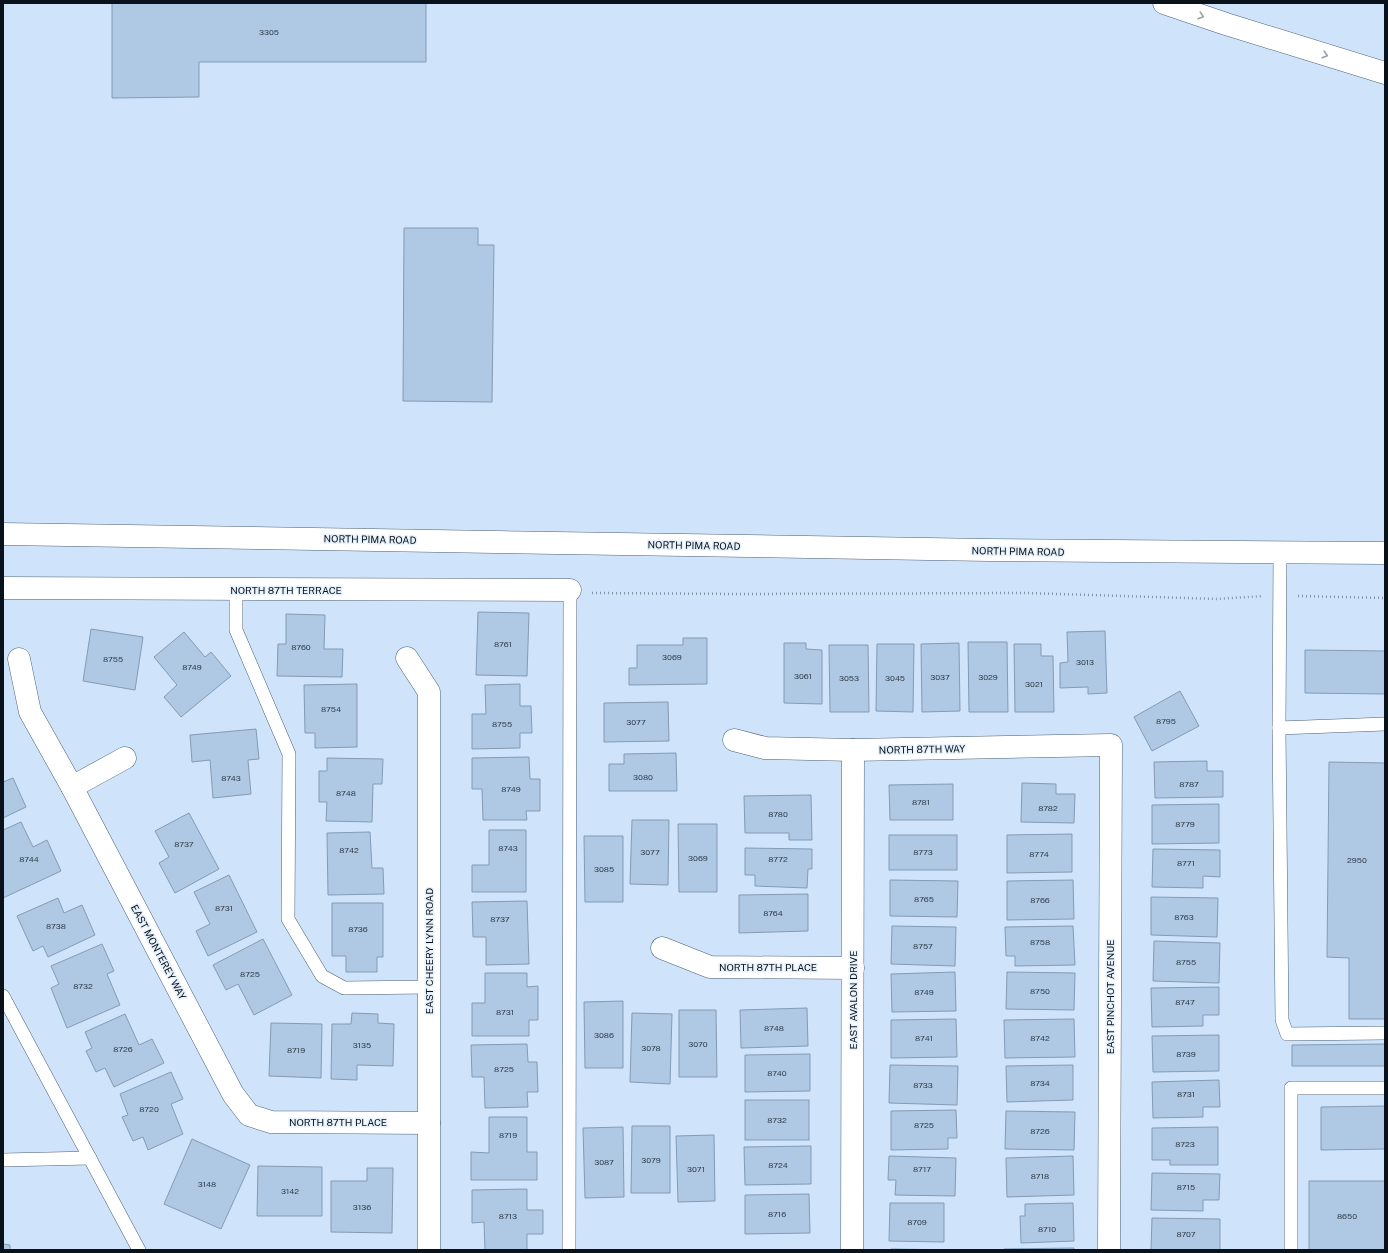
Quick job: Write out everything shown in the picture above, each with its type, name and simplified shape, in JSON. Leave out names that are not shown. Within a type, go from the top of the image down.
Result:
[{"type":"main road","points":[[1164,3],[1226,24],[1385,73]]},
{"type":"main road","name":"NORTH PIMA ROAD","points":[[3,534],[1280,554],[1385,553]]},
{"type":"main road","name":"NORTH 87TH TERRACE","points":[[3,588],[570,592]]},
{"type":"main road","name":"EAST CHEERY LYNN ROAD","points":[[407,658],[429,692],[429,1250]]},
{"type":"main road","name":"EAST MONTEREY WAY","points":[[19,659],[30,712],[72,787],[233,1094],[249,1115]]},
{"type":"main road","name":"NORTH 87TH WAY","points":[[734,740],[765,748],[853,750],[1111,744]]},
{"type":"main road","name":"EAST PINCHOT AVENUE","points":[[1109,1250],[1111,744]]},
{"type":"main road","name":"EAST AVALON DRIVE","points":[[852,1250],[853,750]]},
{"type":"main road","points":[[72,787],[125,758]]},
{"type":"main road","name":"NORTH 87TH PLACE","points":[[662,948],[710,967],[853,968]]},
{"type":"main road","name":"NORTH 87TH PLACE","points":[[249,1115],[270,1122],[429,1123]]},
{"type":"lane","points":[[1280,554],[1279,728],[1282,1020],[1287,1034],[1385,1033]]},
{"type":"lane","points":[[236,590],[236,630],[289,754],[288,919],[322,976],[344,988],[429,987]]},
{"type":"lane","points":[[569,1250],[570,592]]},
{"type":"lane","points":[[1279,728],[1385,724]]},
{"type":"lane","points":[[3,996],[139,1250]]},
{"type":"lane","points":[[1291,1250],[1291,1088],[1385,1088]]},
{"type":"lane","points":[[3,1160],[90,1158]]},
{"type":"path","points":[[570,592],[739,594],[1026,593],[1217,599],[1279,596],[1385,598]]},
{"type":"building","points":[[112,3],[426,3],[426,62],[199,62],[199,97],[112,98]]},
{"type":"building","points":[[404,228],[478,228],[478,245],[494,245],[492,402],[403,401]]},
{"type":"building","points":[[478,612],[529,613],[527,676],[476,675]]},
{"type":"building","points":[[286,614],[325,615],[324,649],[343,649],[342,677],[277,676],[278,644],[286,644]]},
{"type":"building","points":[[91,629],[143,637],[135,690],[83,681]]},
{"type":"building","points":[[1105,631],[1107,693],[1088,694],[1088,687],[1060,688],[1060,663],[1068,662],[1067,632]]},
{"type":"building","points":[[184,632],[205,657],[211,652],[231,676],[181,717],[164,697],[177,685],[154,657]]},
{"type":"building","points":[[683,638],[707,638],[707,684],[629,685],[629,668],[637,668],[637,645],[683,645]]},
{"type":"building","points":[[968,642],[1007,642],[1008,712],[969,712]]},
{"type":"building","points":[[784,643],[806,643],[806,649],[822,650],[822,704],[784,703]]},
{"type":"building","points":[[959,643],[960,711],[922,712],[921,644]]},
{"type":"building","points":[[877,644],[914,644],[913,712],[876,711]]},
{"type":"building","points":[[1014,644],[1041,644],[1041,656],[1053,656],[1054,712],[1015,712]]},
{"type":"building","points":[[829,645],[868,645],[869,712],[830,712]]},
{"type":"building","points":[[1305,650],[1385,651],[1385,694],[1305,693]]},
{"type":"building","points":[[357,684],[357,747],[315,748],[315,733],[305,733],[304,685]]},
{"type":"building","points":[[520,684],[520,706],[531,706],[532,733],[520,733],[520,748],[472,749],[472,714],[486,714],[485,685]]},
{"type":"building","points":[[1180,691],[1199,726],[1152,751],[1134,717]]},
{"type":"building","points":[[668,702],[669,741],[604,742],[604,703]]},
{"type":"building","points":[[256,729],[259,759],[248,760],[251,794],[213,798],[210,760],[192,762],[190,735]]},
{"type":"building","points":[[676,753],[677,791],[609,791],[609,764],[624,764],[624,754]]},
{"type":"building","points":[[529,757],[530,779],[540,779],[540,811],[526,811],[527,820],[483,820],[482,789],[472,789],[472,758]]},
{"type":"building","points":[[327,758],[383,759],[382,784],[373,784],[372,822],[326,821],[327,802],[319,802],[319,771],[327,771]]},
{"type":"building","points":[[1207,761],[1207,771],[1223,771],[1223,797],[1155,798],[1154,762]]},
{"type":"building","points":[[1329,762],[1385,763],[1385,1019],[1349,1019],[1349,958],[1327,957]]},
{"type":"building","points":[[13,778],[26,807],[3,818],[3,782]]},
{"type":"building","points":[[1022,783],[1056,784],[1056,794],[1075,794],[1074,823],[1021,822]]},
{"type":"building","points":[[953,784],[953,820],[890,820],[889,785]]},
{"type":"building","points":[[811,795],[812,840],[789,840],[789,833],[745,833],[744,796]]},
{"type":"building","points":[[1219,804],[1219,843],[1152,844],[1152,805]]},
{"type":"building","points":[[189,813],[219,869],[175,893],[159,863],[169,857],[155,831]]},
{"type":"building","points":[[632,820],[669,820],[668,885],[630,884]]},
{"type":"building","points":[[21,822],[33,847],[47,840],[61,871],[3,898],[3,830]]},
{"type":"building","points":[[678,824],[717,824],[717,892],[679,892]]},
{"type":"building","points":[[489,830],[526,830],[526,892],[472,892],[472,865],[489,865]]},
{"type":"building","points":[[370,832],[372,868],[383,868],[384,894],[328,895],[327,833]]},
{"type":"building","points":[[1072,834],[1072,872],[1007,873],[1007,835]]},
{"type":"building","points":[[889,835],[957,835],[957,870],[889,870]]},
{"type":"building","points":[[584,836],[623,836],[623,902],[585,902]]},
{"type":"building","points":[[745,848],[812,849],[812,869],[808,869],[807,888],[755,886],[755,875],[745,875]]},
{"type":"building","points":[[1153,849],[1220,850],[1220,877],[1203,876],[1203,888],[1152,887]]},
{"type":"building","points":[[229,875],[257,932],[208,956],[196,931],[210,924],[194,892]]},
{"type":"building","points":[[890,880],[958,881],[957,917],[890,916]]},
{"type":"building","points":[[1073,880],[1074,919],[1007,920],[1007,881]]},
{"type":"building","points":[[808,894],[808,931],[739,933],[739,895]]},
{"type":"building","points":[[1151,897],[1218,898],[1217,937],[1151,935]]},
{"type":"building","points":[[58,898],[64,913],[82,905],[95,935],[48,957],[43,946],[33,951],[17,916]]},
{"type":"building","points":[[527,901],[529,964],[486,965],[486,937],[473,937],[472,902]]},
{"type":"building","points":[[332,903],[383,903],[383,957],[377,957],[377,972],[346,972],[346,956],[332,956]]},
{"type":"building","points":[[892,926],[956,927],[955,966],[891,964]]},
{"type":"building","points":[[1073,926],[1075,965],[1015,966],[1015,956],[1006,956],[1005,927]]},
{"type":"building","points":[[263,939],[292,995],[254,1015],[238,984],[226,990],[213,965]]},
{"type":"building","points":[[1154,941],[1220,943],[1219,983],[1153,981]]},
{"type":"building","points":[[102,944],[114,971],[107,974],[120,1005],[67,1028],[51,988],[59,984],[51,966]]},
{"type":"building","points":[[955,972],[956,1011],[892,1012],[891,974]]},
{"type":"building","points":[[1007,972],[1075,973],[1074,1010],[1006,1009]]},
{"type":"building","points":[[485,973],[527,973],[527,987],[538,986],[538,1020],[529,1020],[529,1036],[472,1036],[472,1003],[485,1003]]},
{"type":"building","points":[[1219,987],[1219,1015],[1203,1015],[1203,1026],[1152,1027],[1151,988]]},
{"type":"building","points":[[623,1001],[623,1068],[585,1068],[584,1002]]},
{"type":"building","points":[[807,1008],[808,1046],[741,1048],[740,1010]]},
{"type":"building","points":[[679,1010],[716,1010],[717,1077],[679,1077]]},
{"type":"building","points":[[352,1013],[378,1014],[378,1023],[394,1024],[393,1066],[357,1065],[357,1080],[331,1079],[332,1024],[351,1024]]},
{"type":"building","points":[[632,1013],[672,1014],[670,1084],[630,1082]]},
{"type":"building","points":[[125,1014],[139,1045],[152,1039],[164,1063],[114,1087],[105,1068],[96,1072],[86,1051],[92,1048],[85,1032]]},
{"type":"building","points":[[956,1019],[957,1057],[891,1058],[891,1020]]},
{"type":"building","points":[[1074,1019],[1075,1057],[1005,1058],[1004,1020]]},
{"type":"building","points":[[271,1023],[322,1024],[321,1078],[269,1076]]},
{"type":"building","points":[[1219,1035],[1219,1071],[1153,1072],[1152,1036]]},
{"type":"building","points":[[527,1044],[528,1062],[537,1062],[538,1092],[527,1092],[528,1107],[485,1108],[484,1077],[472,1077],[471,1045]]},
{"type":"building","points":[[1385,1044],[1385,1066],[1292,1066],[1292,1045]]},
{"type":"building","points":[[810,1054],[810,1091],[745,1092],[745,1055]]},
{"type":"building","points":[[890,1065],[958,1066],[957,1105],[889,1103]]},
{"type":"building","points":[[1073,1065],[1073,1100],[1007,1102],[1006,1066]]},
{"type":"building","points":[[171,1072],[183,1099],[171,1104],[183,1134],[148,1150],[143,1137],[133,1141],[122,1117],[128,1115],[120,1094]]},
{"type":"building","points":[[1219,1080],[1220,1107],[1203,1107],[1203,1117],[1153,1118],[1152,1082]]},
{"type":"building","points":[[745,1100],[809,1100],[809,1140],[745,1140]]},
{"type":"building","points":[[1385,1106],[1385,1149],[1321,1150],[1321,1107]]},
{"type":"building","points":[[956,1110],[957,1138],[948,1138],[948,1149],[891,1150],[891,1111]]},
{"type":"building","points":[[1006,1111],[1075,1112],[1074,1150],[1005,1149]]},
{"type":"building","points":[[489,1117],[527,1117],[527,1152],[537,1152],[537,1180],[471,1180],[471,1152],[489,1153]]},
{"type":"building","points":[[632,1126],[670,1126],[670,1193],[631,1193]]},
{"type":"building","points":[[623,1127],[624,1197],[585,1198],[583,1128]]},
{"type":"building","points":[[1218,1127],[1218,1165],[1170,1165],[1170,1160],[1152,1160],[1152,1128]]},
{"type":"building","points":[[714,1135],[715,1201],[678,1202],[676,1136]]},
{"type":"building","points":[[192,1139],[250,1165],[221,1229],[164,1204]]},
{"type":"building","points":[[811,1146],[811,1184],[745,1185],[744,1147]]},
{"type":"building","points":[[889,1156],[956,1158],[955,1196],[895,1195],[896,1180],[888,1180]]},
{"type":"building","points":[[1073,1156],[1074,1195],[1007,1197],[1006,1158]]},
{"type":"building","points":[[258,1166],[322,1167],[322,1216],[257,1216]]},
{"type":"building","points":[[367,1168],[393,1168],[392,1233],[331,1232],[331,1181],[367,1181]]},
{"type":"building","points":[[1152,1173],[1220,1174],[1219,1200],[1203,1200],[1203,1211],[1151,1210]]},
{"type":"building","points":[[1309,1181],[1385,1181],[1385,1250],[1309,1250]]},
{"type":"building","points":[[527,1189],[527,1210],[543,1210],[543,1234],[527,1234],[527,1250],[485,1250],[484,1222],[472,1223],[472,1190]]},
{"type":"building","points":[[809,1194],[810,1233],[745,1234],[745,1195]]},
{"type":"building","points":[[890,1203],[944,1203],[944,1242],[889,1241]]},
{"type":"building","points":[[1073,1203],[1074,1241],[1021,1243],[1020,1216],[1025,1216],[1025,1204]]},
{"type":"building","points":[[1152,1218],[1220,1219],[1220,1250],[1151,1250]]},
{"type":"building","points":[[3,1244],[10,1245],[10,1250],[3,1250]]},
{"type":"building","points":[[1074,1248],[1074,1250],[1004,1250],[1004,1249]]},
{"type":"building","points":[[891,1249],[956,1250],[891,1250]]}]
